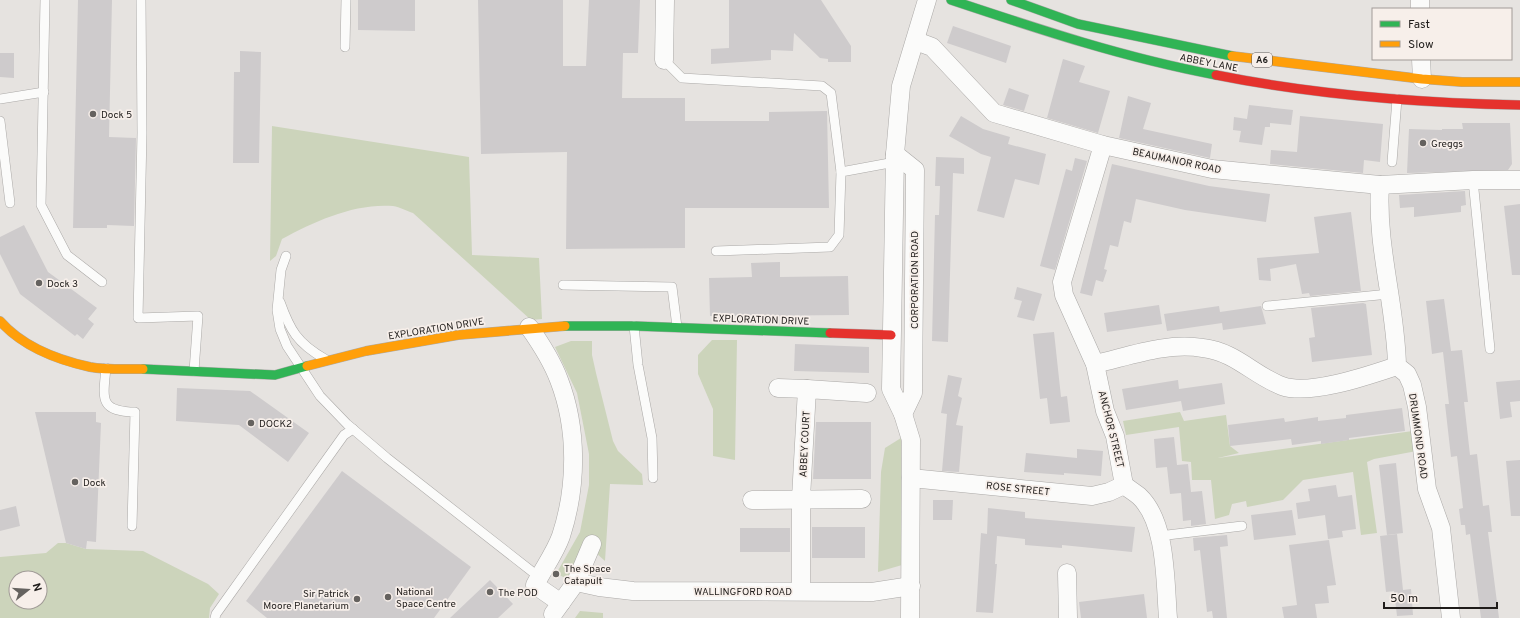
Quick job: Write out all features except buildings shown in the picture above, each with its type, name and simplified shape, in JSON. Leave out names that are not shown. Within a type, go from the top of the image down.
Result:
[{"type":"main road","name":"ABBEY LANE","points":[[951,0],[1078,42],[1150,61],[1257,82],[1318,92],[1397,100],[1414,88],[1462,82],[1520,82]]},
{"type":"main road","name":"ABBEY LANE","points":[[1011,0],[1078,24],[1249,58],[1414,88],[1462,105],[1520,105]]},
{"type":"main road","name":"EXPLORATION DRIVE","points":[[3,330],[41,351],[91,367],[275,375],[366,351],[458,334],[529,327],[634,326],[891,335]]},
{"type":"street","points":[[664,60],[665,0]]},
{"type":"street","name":"CORPORATION ROAD","points":[[910,618],[911,440],[903,414],[891,389],[895,158],[901,86],[916,41],[927,0]]},
{"type":"street","name":"BEAUMANOR ROAD","points":[[916,41],[932,47],[994,113],[1103,144],[1212,169],[1380,185],[1473,180],[1520,180]]},
{"type":"street","points":[[1414,88],[1421,60]]},
{"type":"street","points":[[1520,105],[1520,111]]},
{"type":"street","name":"ANCHOR STREET","points":[[1103,144],[1062,282],[1064,295],[1095,364],[1105,411],[1115,436],[1124,485]]},
{"type":"street","name":"CORPORATION ROAD","points":[[895,158],[915,170],[913,393],[903,414]]},
{"type":"street","points":[[1095,364],[1173,346],[1202,348],[1225,353],[1282,386],[1298,388],[1331,386],[1398,366],[1397,345],[1378,205],[1380,185]]},
{"type":"street","points":[[529,327],[542,346],[559,380],[564,396],[574,451],[568,511],[560,538],[535,584],[557,608],[576,582],[592,544]]},
{"type":"street","name":"DRUMMOND ROAD","points":[[1398,366],[1407,374],[1412,385],[1417,407],[1426,490],[1441,528],[1450,618]]},
{"type":"street","points":[[778,388],[867,393]]},
{"type":"street","name":"ABBEY COURT","points":[[801,591],[801,498],[807,389]]},
{"type":"street","name":"ROSE STREET","points":[[911,478],[1092,496],[1109,492],[1124,485]]},
{"type":"street","points":[[1124,485],[1140,497],[1150,513],[1159,536],[1164,558],[1168,618]]},
{"type":"street","points":[[752,500],[801,498],[862,499]]},
{"type":"street","points":[[1067,573],[1068,618]]},
{"type":"street","name":"WALLINGFORD ROAD","points":[[576,582],[633,592],[872,592],[911,586]]},
{"type":"lane","points":[[45,0],[41,205],[67,255],[102,282]]},
{"type":"lane","points":[[141,0],[142,133],[138,318],[198,316],[194,371]]},
{"type":"lane","points":[[345,47],[346,0]]},
{"type":"lane","points":[[664,60],[682,78],[822,86],[831,93],[841,172],[839,235],[830,248],[716,251]]},
{"type":"lane","points":[[0,99],[44,92]]},
{"type":"lane","points":[[1392,162],[1397,100]]},
{"type":"lane","points":[[0,121],[10,203]]},
{"type":"lane","points":[[841,172],[895,158]]},
{"type":"lane","points":[[1473,180],[1490,349]]},
{"type":"lane","points":[[286,256],[281,270],[277,318],[282,336],[320,396],[353,429],[434,495],[539,577]]},
{"type":"lane","points":[[563,285],[672,287],[677,327]]},
{"type":"lane","points":[[1267,306],[1389,294]]},
{"type":"lane","points":[[279,300],[289,327],[294,334],[310,349],[329,361]]},
{"type":"lane","points":[[634,326],[638,366],[652,438],[653,478]]},
{"type":"lane","points":[[106,368],[105,401],[109,407],[114,410],[135,412],[132,526]]},
{"type":"lane","points":[[216,618],[216,614],[344,435],[353,429]]},
{"type":"lane","points":[[1159,536],[1242,526]]},
{"type":"green space","points":[[272,126],[469,157],[472,255],[539,258],[542,319],[531,320],[413,213],[393,206],[364,207],[350,210],[308,226],[282,239],[276,256],[270,261]]},
{"type":"green space","points":[[712,340],[737,340],[735,460],[713,456],[713,409],[698,374],[698,355]]},
{"type":"green space","points":[[571,341],[592,341],[592,355],[613,441],[618,451],[642,474],[643,485],[610,484],[605,561],[585,543],[576,582],[556,574],[580,532],[589,485],[589,454],[577,393],[555,347]]},
{"type":"green space","points":[[1180,412],[1184,421],[1226,415],[1230,446],[1239,453],[1218,458],[1420,430],[1422,450],[1374,459],[1367,462],[1377,533],[1361,535],[1353,472],[1303,480],[1283,500],[1247,507],[1246,501],[1232,504],[1229,515],[1215,519],[1211,480],[1192,480],[1191,462],[1182,461],[1179,427],[1126,435],[1123,421]]},
{"type":"green space","points":[[901,438],[902,565],[878,572],[881,472],[885,448]]},
{"type":"green space","points":[[58,543],[66,543],[86,549],[143,551],[208,584],[219,594],[210,608],[209,618],[0,618],[0,557],[46,553]]},
{"type":"green space","points":[[580,611],[603,613],[603,618],[575,618]]},
{"type":"traffic: fast","points":[[951,0],[1049,32],[1115,51],[1216,75]]},
{"type":"traffic: fast","points":[[1011,0],[1078,24],[1232,56]]},
{"type":"traffic: fast","points":[[565,326],[634,326],[830,333]]},
{"type":"traffic: fast","points":[[143,369],[275,375],[307,366]]},
{"type":"traffic: slow","points":[[1232,56],[1422,79],[1462,82],[1520,82]]},
{"type":"traffic: slow","points":[[0,321],[19,338],[53,356],[96,368],[143,369]]},
{"type":"traffic: slow","points":[[307,366],[366,351],[458,335],[565,326]]},
{"type":"traffic: jam","points":[[1216,75],[1291,88],[1367,97],[1520,105]]},
{"type":"traffic: jam","points":[[830,333],[891,335]]},
{"type":"place","name":"Dock 5","points":[[93,114]]},
{"type":"place","name":"Greggs","points":[[1423,143]]},
{"type":"place","name":"Dock 3","points":[[39,283]]},
{"type":"place","name":"DOCK2","points":[[251,423]]},
{"type":"place","name":"Dock","points":[[75,482]]},
{"type":"place","name":"The Space Catapult","points":[[556,574]]},
{"type":"place","name":"The POD","points":[[490,592]]},
{"type":"place","name":"National Space Centre","points":[[388,597]]},
{"type":"place","name":"Sir Patrick Moore Planetarium","points":[[357,599]]}]
